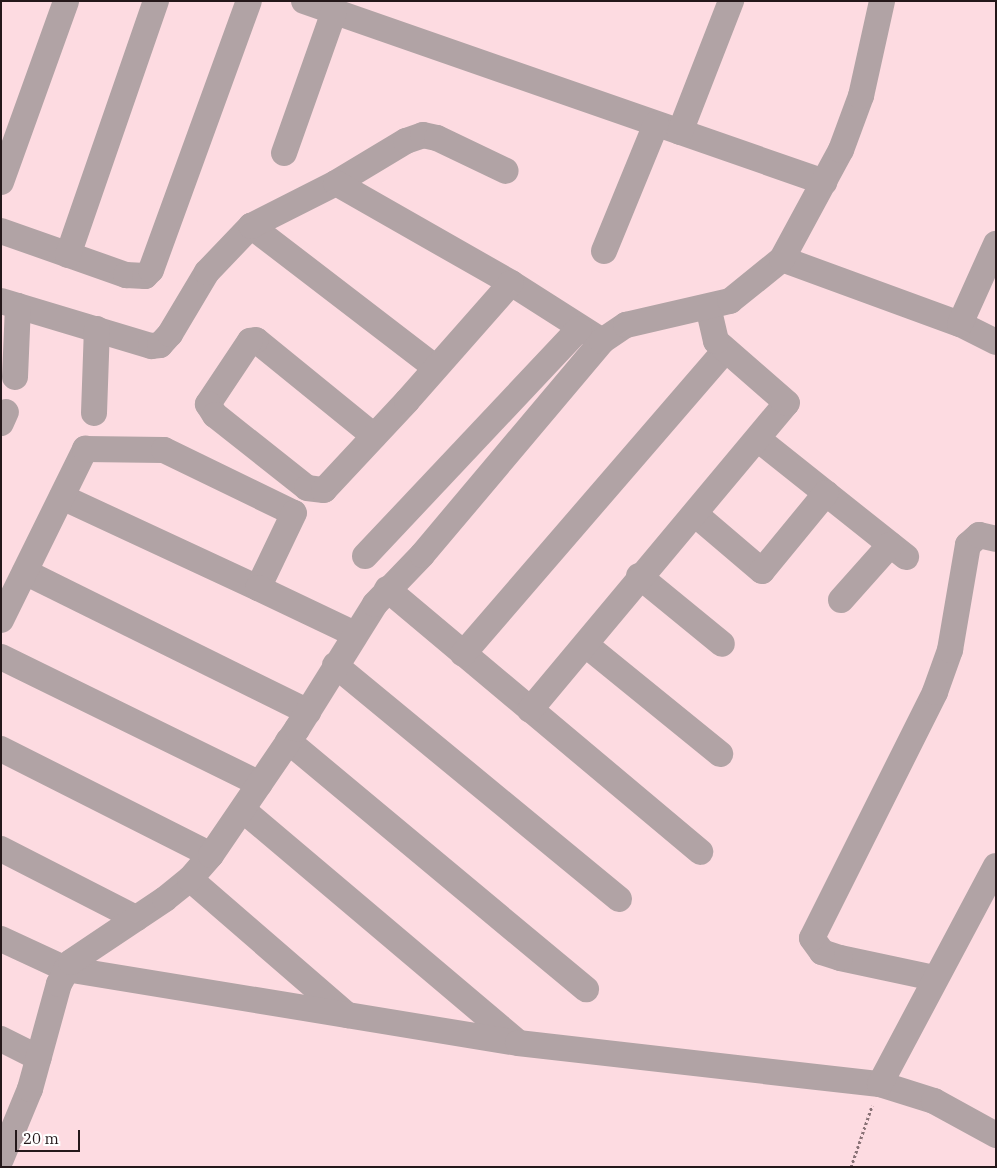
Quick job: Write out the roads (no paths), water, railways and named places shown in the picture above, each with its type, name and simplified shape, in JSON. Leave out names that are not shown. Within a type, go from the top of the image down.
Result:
[{"type":"street","points":[[1,182],[66,1]]},
{"type":"street","points":[[68,255],[156,1]]},
{"type":"street","points":[[1,231],[136,277],[145,276],[151,270],[249,1]]},
{"type":"street","points":[[304,1],[824,182]]},
{"type":"street","points":[[604,251],[731,1]]},
{"type":"street","points":[[2,1152],[39,1058],[54,999],[66,969],[83,952],[190,880],[211,856],[308,712],[355,634],[387,589],[422,555],[602,341],[626,325],[730,301],[745,292],[782,259],[841,150],[861,96],[882,1]]},
{"type":"street","points":[[284,153],[334,12]]},
{"type":"street","points":[[14,377],[9,303],[151,346],[160,345],[170,334],[207,272],[251,226],[336,183],[406,142],[424,135],[437,138],[506,171]]},
{"type":"street","points":[[336,183],[511,283],[579,329],[602,341]]},
{"type":"street","points":[[251,226],[435,367]]},
{"type":"street","points":[[960,324],[996,244]]},
{"type":"street","points":[[782,259],[960,324],[996,342]]},
{"type":"street","points":[[374,436],[256,340],[250,341],[208,404],[215,415],[307,488],[318,492],[330,486],[511,283]]},
{"type":"street","points":[[530,710],[586,645],[640,576],[759,440],[787,403],[716,342],[708,307]]},
{"type":"street","points":[[94,413],[97,329]]},
{"type":"street","points":[[365,556],[579,329]]},
{"type":"street","points":[[463,654],[726,350]]},
{"type":"street","points":[[759,440],[898,551],[841,600]]},
{"type":"street","points":[[1,620],[7,593],[25,572],[85,449],[164,450],[294,513],[258,588]]},
{"type":"street","points":[[695,514],[762,571],[826,493]]},
{"type":"street","points":[[62,497],[355,634]]},
{"type":"street","points":[[934,978],[840,958],[822,952],[812,938],[935,692],[950,650],[968,545],[979,535],[996,540]]},
{"type":"street","points":[[25,572],[308,712]]},
{"type":"street","points":[[640,576],[722,644]]},
{"type":"street","points":[[387,589],[700,852]]},
{"type":"street","points":[[586,645],[720,754]]},
{"type":"street","points":[[1,657],[260,784]]},
{"type":"street","points":[[335,666],[619,899]]},
{"type":"street","points":[[288,741],[586,989]]},
{"type":"street","points":[[1,749],[211,856]]},
{"type":"street","points":[[243,810],[518,1043]]},
{"type":"street","points":[[1,849],[136,918]]},
{"type":"street","points":[[880,1084],[934,978],[996,866]]},
{"type":"street","points":[[190,880],[348,1015]]},
{"type":"street","points":[[1,939],[66,969],[518,1043],[880,1084],[934,1101],[996,1134]]},
{"type":"street","points":[[1,1039],[39,1058]]}]
